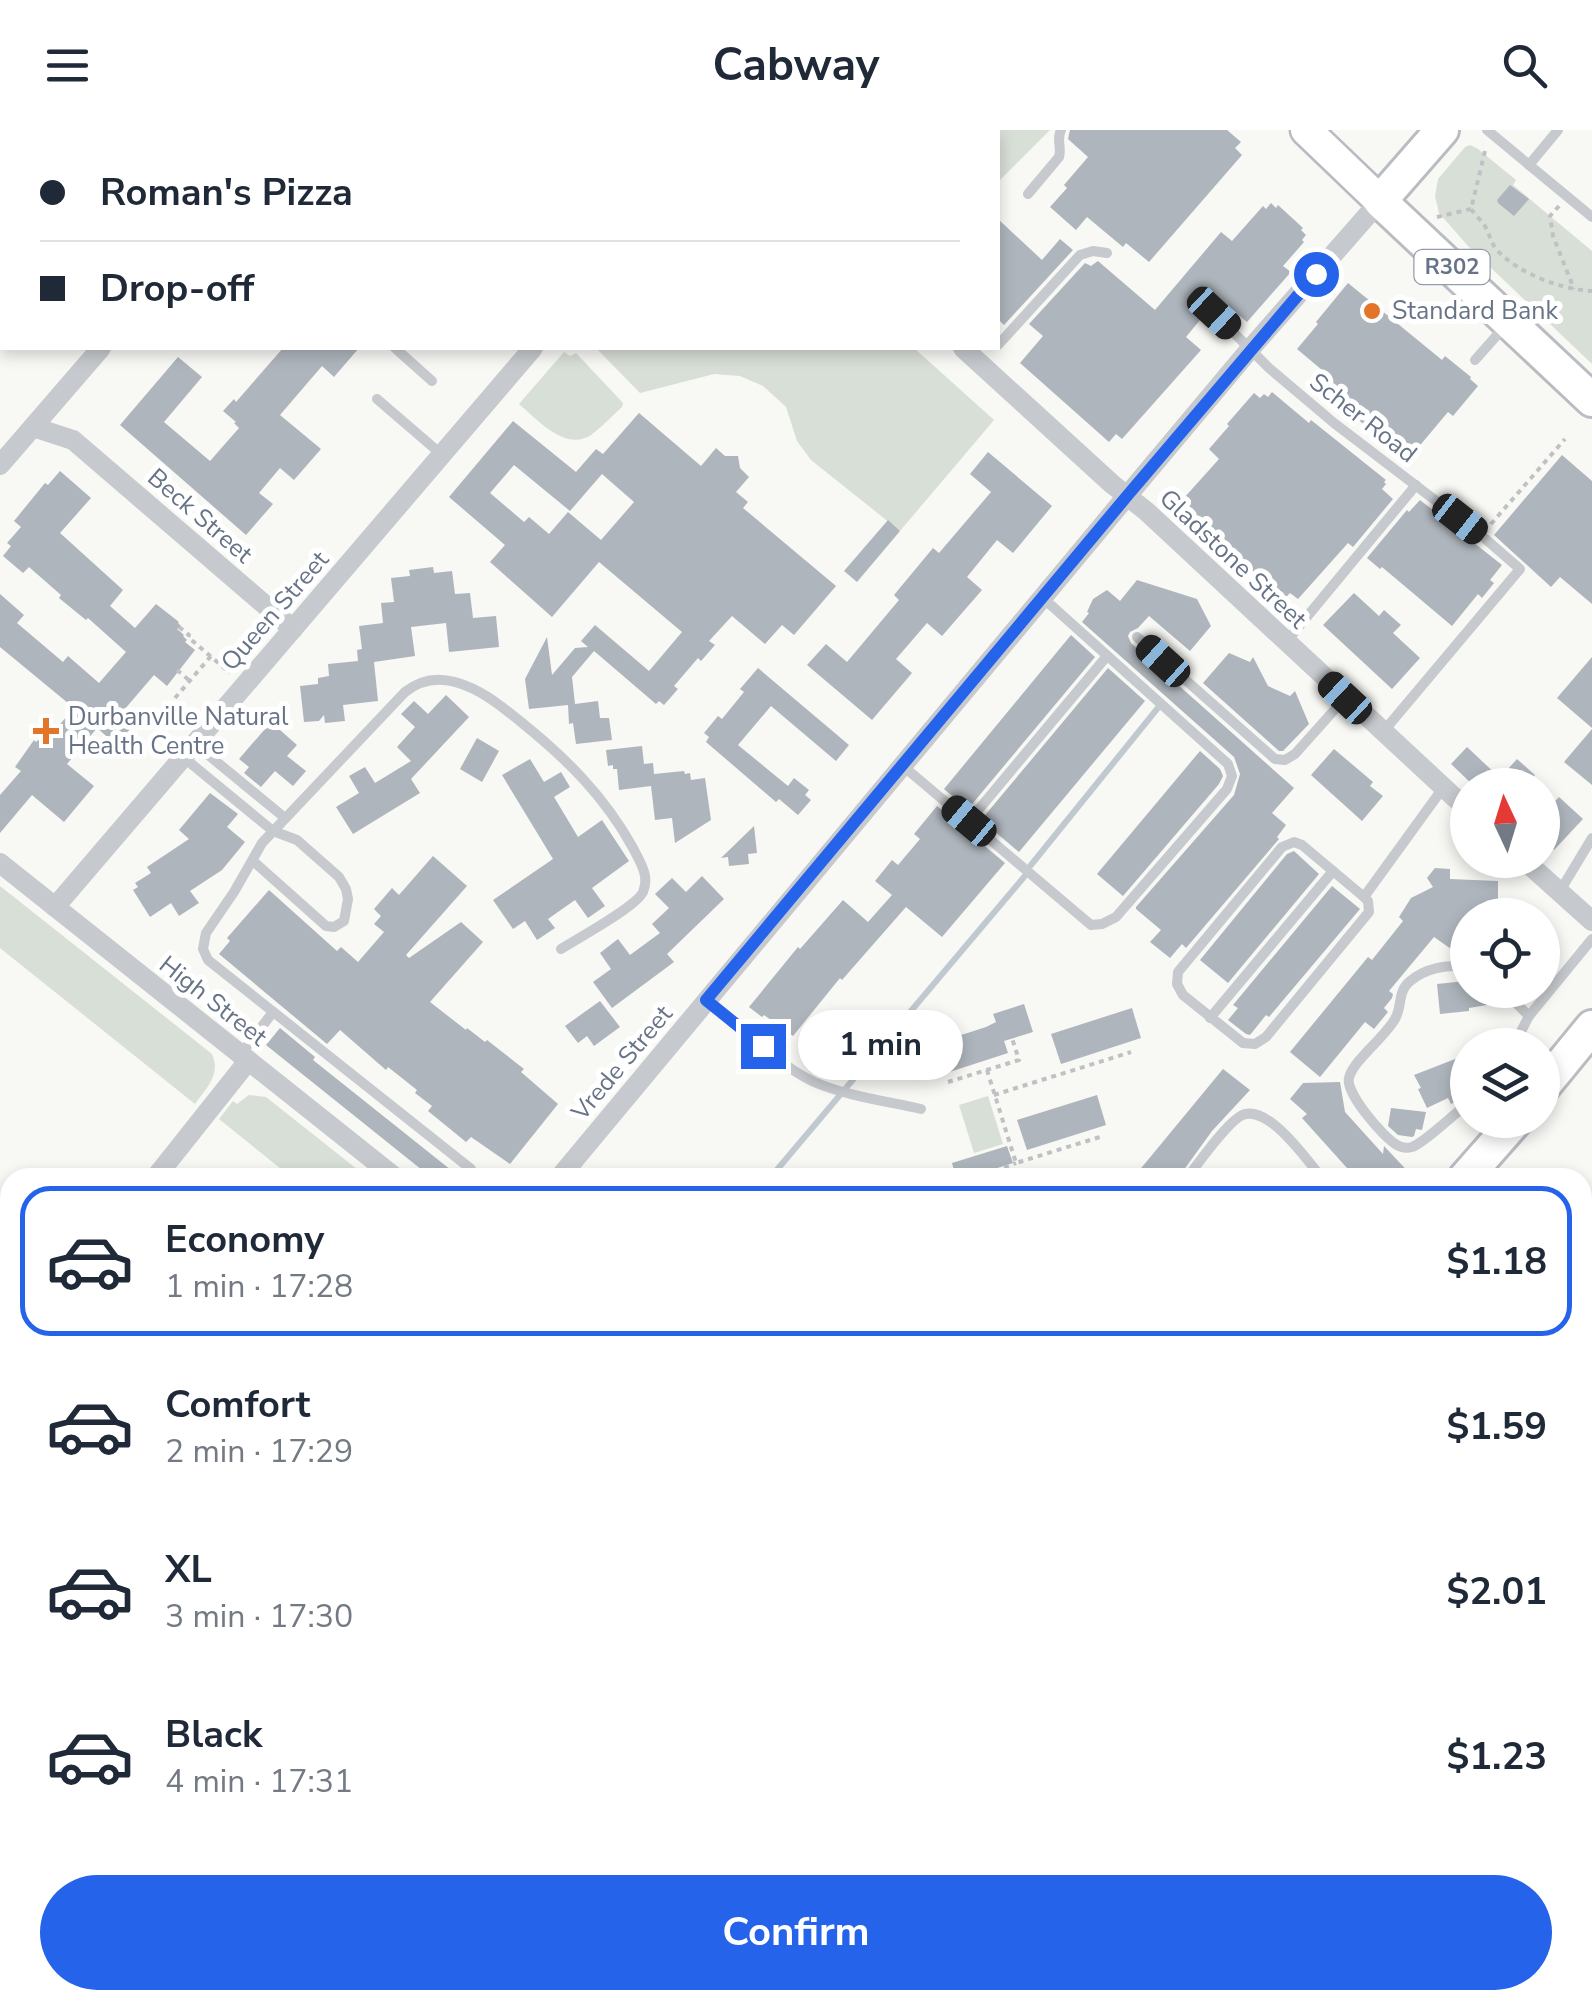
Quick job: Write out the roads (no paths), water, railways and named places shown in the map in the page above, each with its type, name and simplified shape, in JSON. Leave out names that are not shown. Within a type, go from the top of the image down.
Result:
[{"type":"main road","points":[[1306,130],[1380,200],[1442,130]]},
{"type":"main road","name":"R302","points":[[1380,200],[1592,400]]},
{"type":"main road","points":[[1560,1066],[1592,1027]]},
{"type":"main road","points":[[1474,1168],[1500,1138]]},
{"type":"street","name":"Vrede Street","points":[[567,1168],[1127,496],[1380,200]]},
{"type":"street","points":[[0,464],[99,350]]},
{"type":"street","name":"Queen Street","points":[[55,907],[532,350]]},
{"type":"street","name":"Gladstone Street","points":[[991,352],[1127,496],[1450,794]]},
{"type":"street","name":"Beck Street","points":[[55,401],[73,440]]},
{"type":"street","name":"Beck Street","points":[[33,427],[73,440],[293,629]]},
{"type":"street","name":"High Street","points":[[0,864],[383,1168]]},
{"type":"street","points":[[1544,878],[1592,921]]},
{"type":"street","points":[[162,1168],[245,1058]]},
{"type":"lane","points":[[1028,194],[1059,157],[1062,130]]},
{"type":"lane","points":[[1487,130],[1592,218]]},
{"type":"lane","points":[[1528,165],[1558,130]]},
{"type":"lane","points":[[1000,342],[1080,255],[1107,253]]},
{"type":"lane","name":"Scher Road","points":[[1214,313],[1269,368],[1334,423],[1520,569],[1382,733]]},
{"type":"lane","points":[[1474,360],[1509,322]]},
{"type":"lane","points":[[397,350],[432,381]]},
{"type":"lane","points":[[377,400],[442,455]]},
{"type":"lane","points":[[1286,642],[1416,485]]},
{"type":"lane","points":[[902,765],[1091,925],[1116,916],[1227,789],[1232,776],[1228,764],[1042,598]]},
{"type":"lane","points":[[1137,637],[1274,759],[1285,760],[1295,754],[1345,698]]},
{"type":"lane","points":[[969,821],[1106,656]]},
{"type":"lane","points":[[468,1168],[208,960],[203,948],[210,926],[262,843],[284,818],[412,685],[437,680],[456,682],[493,700],[543,740],[587,782],[620,823],[645,874],[644,890],[633,903],[561,949]]},
{"type":"lane","points":[[189,750],[284,818]]},
{"type":"lane","points":[[189,750],[273,831],[297,840],[339,877],[347,894],[344,921],[334,927],[326,926],[253,861]]},
{"type":"lane","points":[[1364,896],[1443,788]]},
{"type":"lane","points":[[1560,892],[1592,838]]},
{"type":"lane","points":[[1289,842],[1302,845],[1333,871],[1364,896],[1369,906],[1367,916],[1261,1041],[1243,1044],[1183,995],[1177,984],[1178,972],[1289,842]]},
{"type":"lane","points":[[1210,1018],[1333,871]]},
{"type":"lane","points":[[1523,1028],[1592,939]]},
{"type":"lane","points":[[1450,968],[1437,968],[1406,985],[1397,1017],[1351,1073],[1348,1085],[1358,1105],[1392,1141],[1404,1148],[1416,1146],[1450,1116]]},
{"type":"lane","points":[[706,1000],[793,1070],[832,1089],[920,1109]]},
{"type":"lane","points":[[1521,1008],[1529,1016]]},
{"type":"lane","points":[[245,1058],[273,1012]]},
{"type":"lane","points":[[1195,1168],[1236,1118],[1249,1112],[1270,1120],[1313,1168]]},
{"type":"waterway","points":[[1031,865],[1157,709]]},
{"type":"waterway","points":[[778,1168],[1024,877]]},
{"type":"place","name":"Standard Bank","points":[[1372,311]]},
{"type":"place","name":"Durbanville Natural Health Centre","points":[[46,731]]}]
